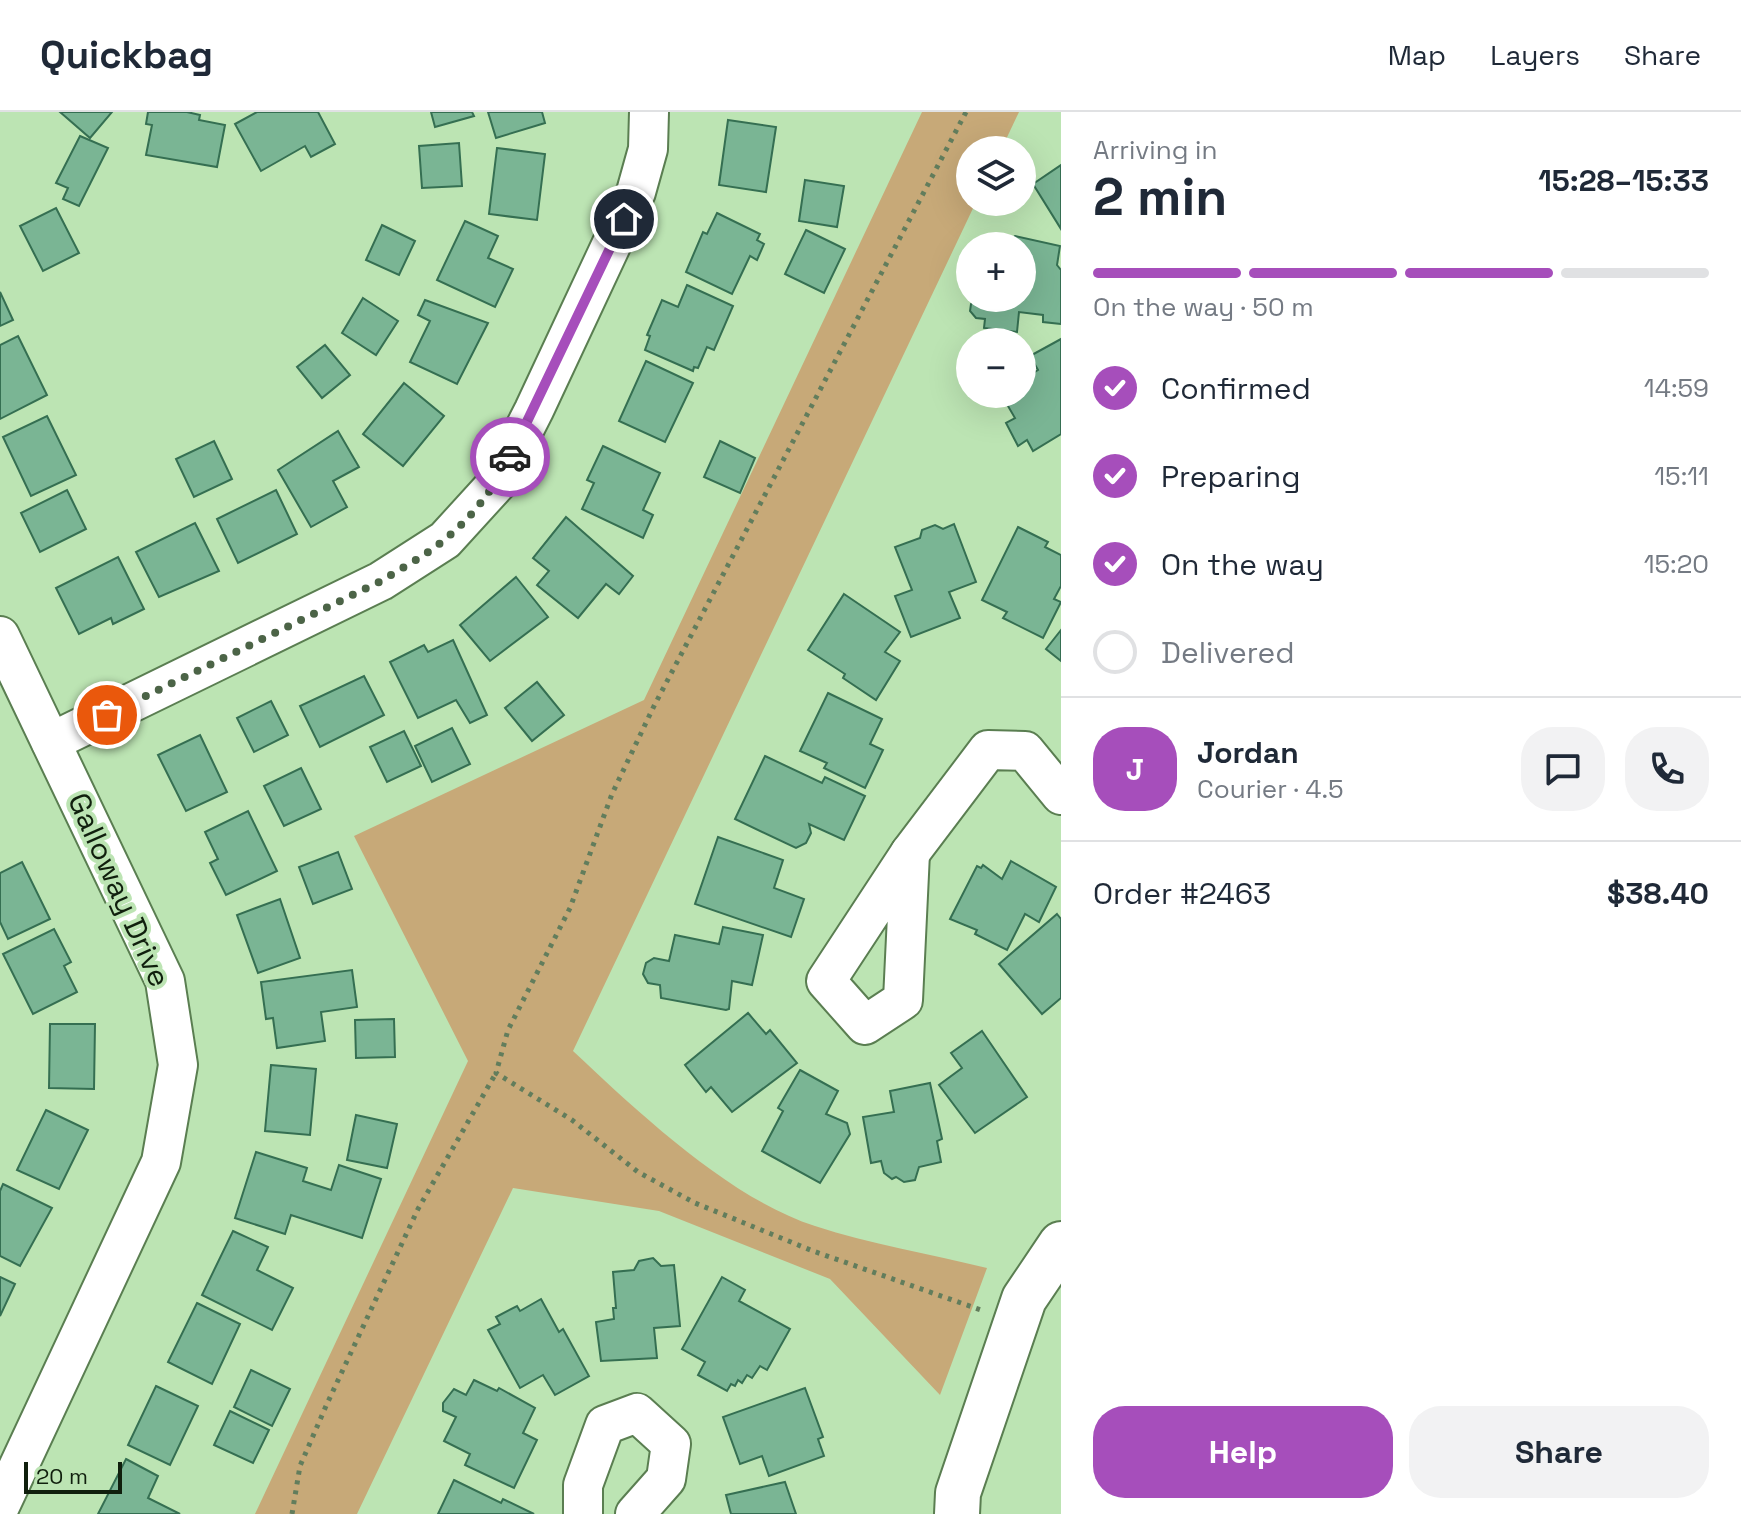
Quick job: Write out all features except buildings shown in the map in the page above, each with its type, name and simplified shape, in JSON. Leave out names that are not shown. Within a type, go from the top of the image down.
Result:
[{"type":"street","points":[[51,742],[381,581],[445,540],[497,483],[534,410],[636,192],[648,149],[649,112]]},
{"type":"street","name":"Galloway Drive","points":[[0,636],[165,981],[178,1065],[161,1162],[0,1506]]},
{"type":"street","points":[[910,853],[988,750],[1025,751],[1061,795]]},
{"type":"street","points":[[957,1514],[958,1493],[1015,1322],[1024,1299],[1061,1244]]},
{"type":"street","points":[[583,1514],[583,1485],[605,1425],[637,1413],[671,1444],[666,1479],[635,1514]]},
{"type":"path","points":[[292,1514],[300,1466],[326,1406],[418,1209],[496,1073],[508,1030],[570,908],[612,794],[654,706],[966,112]]},
{"type":"path","points":[[496,1073],[572,1120],[638,1172],[695,1203],[813,1251],[1015,1322]]},
{"type":"shaded area","points":[[922,112],[1019,112],[1008,136],[956,136],[956,216],[969,216],[962,232],[956,232],[956,244],[573,1051],[686,1151],[750,1196],[815,1226],[987,1268],[940,1395],[830,1279],[659,1211],[513,1188],[357,1514],[255,1514],[468,1061],[354,836],[644,700]]},
{"type":"way so far","points":[[107,715],[381,581],[424,554],[445,540],[497,483],[510,457]]},
{"type":"route","points":[[510,457],[624,219]]}]
